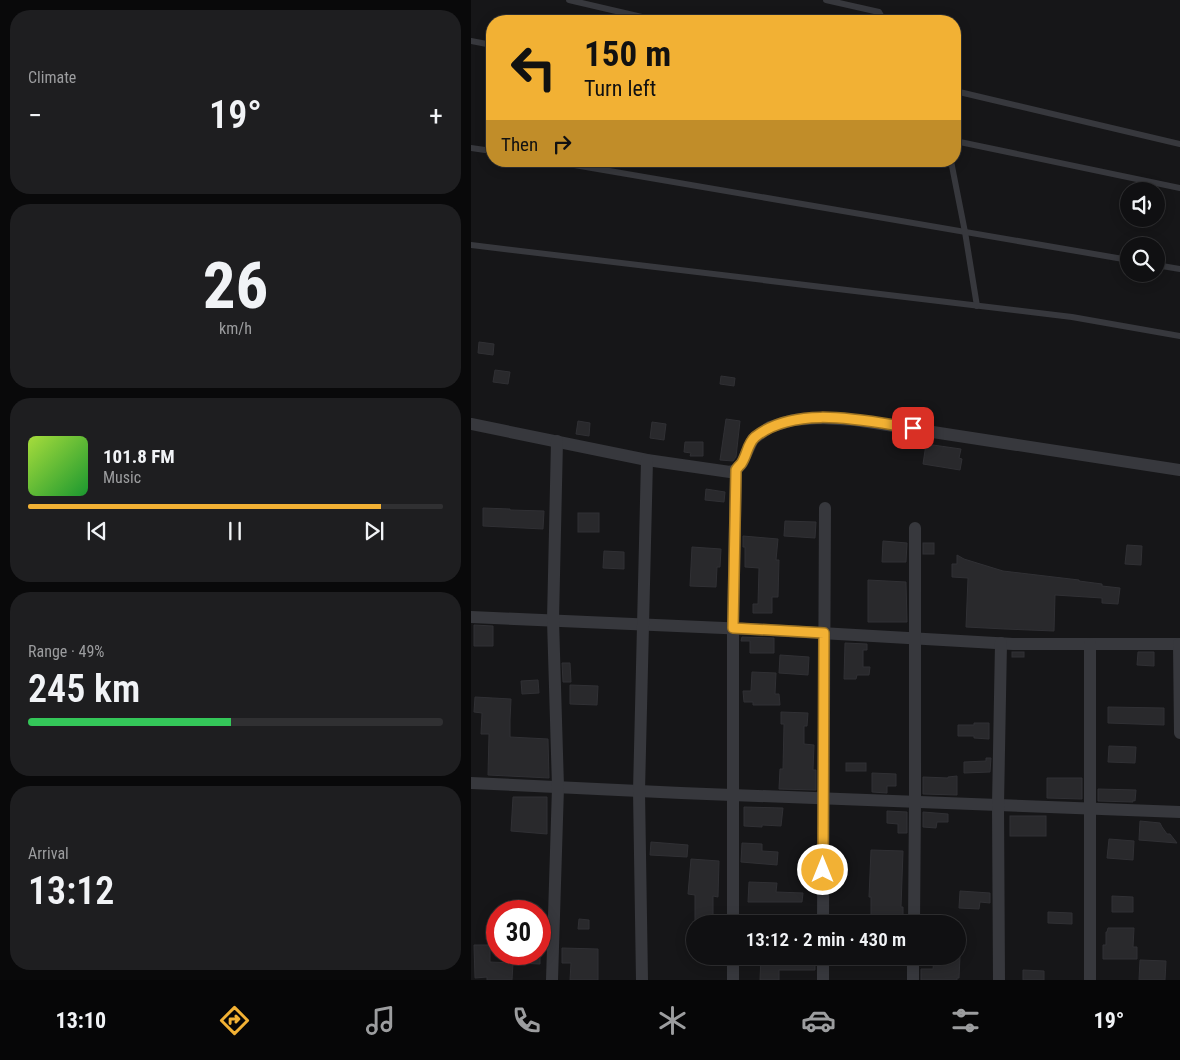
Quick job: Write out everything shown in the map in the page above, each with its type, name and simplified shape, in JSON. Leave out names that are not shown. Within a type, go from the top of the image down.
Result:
[{"type":"street","points":[[471,424],[647,460],[730,472],[736,470],[742,463],[753,439],[770,427],[793,420],[820,418],[855,420],[1180,470]]},
{"type":"street","points":[[552,980],[558,787],[553,620],[557,441]]},
{"type":"street","points":[[642,980],[639,791],[647,460]]},
{"type":"street","points":[[733,915],[733,628],[736,470]]},
{"type":"street","points":[[823,915],[825,508]]},
{"type":"street","points":[[914,915],[915,528]]},
{"type":"street","points":[[471,617],[733,628],[1001,644],[1179,644],[1180,733]]},
{"type":"street","points":[[999,980],[998,805],[1001,644]]},
{"type":"street","points":[[1090,644],[1090,980]]},
{"type":"street","points":[[471,783],[823,799],[1180,812]]},
{"type":"street","points":[[733,965],[733,980]]},
{"type":"street","points":[[823,965],[823,980]]},
{"type":"street","points":[[913,965],[913,980]]},
{"type":"lane","points":[[569,0],[633,15]]},
{"type":"lane","points":[[826,0],[879,12],[881,15]]},
{"type":"lane","points":[[471,41],[486,45]]},
{"type":"lane","points":[[961,92],[1180,144]]},
{"type":"lane","points":[[961,142],[1180,188]]},
{"type":"lane","points":[[471,148],[486,150]]},
{"type":"lane","points":[[586,167],[1120,258]]},
{"type":"lane","points":[[952,167],[977,306]]},
{"type":"lane","points":[[471,245],[1072,317],[1180,336]]},
{"type":"lane","points":[[1165,266],[1180,269]]},
{"type":"building","points":[[479,342],[494,344],[493,355],[478,353]]},
{"type":"building","points":[[495,370],[510,372],[508,384],[493,382]]},
{"type":"building","points":[[721,376],[735,378],[734,386],[720,384]]},
{"type":"building","points":[[726,419],[740,421],[736,457],[733,461],[720,460]]},
{"type":"building","points":[[578,421],[590,423],[589,436],[576,434]]},
{"type":"building","points":[[652,422],[666,424],[664,440],[650,438]]},
{"type":"building","points":[[685,442],[703,442],[703,456],[690,456],[691,453],[684,452]]},
{"type":"building","points":[[926,444],[961,449],[959,458],[962,459],[960,470],[923,464]]},
{"type":"building","points":[[706,489],[725,492],[724,502],[705,500]]},
{"type":"building","points":[[483,508],[544,511],[543,529],[483,526]]},
{"type":"building","points":[[578,513],[599,513],[599,532],[578,532]]},
{"type":"building","points":[[785,521],[816,522],[815,538],[784,536]]},
{"type":"building","points":[[743,536],[778,539],[776,560],[779,560],[778,597],[772,597],[772,613],[753,613],[753,604],[758,604],[759,568],[745,567]]},
{"type":"building","points":[[883,541],[907,543],[906,562],[882,562]]},
{"type":"building","points":[[923,543],[934,543],[934,554],[923,554]]},
{"type":"building","points":[[1127,545],[1142,546],[1141,565],[1125,564]]},
{"type":"building","points":[[692,547],[721,549],[720,567],[717,567],[716,587],[690,586]]},
{"type":"building","points":[[604,551],[624,552],[624,569],[603,568]]},
{"type":"building","points":[[957,555],[1003,571],[1079,580],[1120,588],[1118,604],[1102,603],[1102,598],[1055,595],[1054,631],[966,627],[968,578],[952,577],[952,564],[957,564]]},
{"type":"building","points":[[868,580],[906,582],[907,622],[868,622]]},
{"type":"building","points":[[474,625],[493,626],[493,646],[474,646]]},
{"type":"building","points":[[742,637],[774,638],[774,653],[750,653],[750,641],[741,641]]},
{"type":"building","points":[[845,643],[867,644],[867,650],[863,650],[863,667],[870,667],[869,675],[857,675],[856,679],[844,679]]},
{"type":"building","points":[[1012,652],[1024,652],[1024,657],[1012,657]]},
{"type":"building","points":[[1138,652],[1154,652],[1154,666],[1137,665]]},
{"type":"building","points":[[780,655],[809,657],[808,675],[779,673]]},
{"type":"building","points":[[562,663],[570,663],[571,682],[563,682]]},
{"type":"building","points":[[752,672],[776,673],[775,694],[779,694],[780,705],[753,705],[753,702],[744,702],[743,691],[751,691]]},
{"type":"building","points":[[538,680],[539,693],[522,694],[521,681]]},
{"type":"building","points":[[570,685],[598,686],[597,705],[570,704]]},
{"type":"building","points":[[475,697],[511,699],[510,737],[548,739],[549,778],[488,775],[489,734],[481,734],[482,713],[474,712]]},
{"type":"building","points":[[1108,707],[1164,708],[1164,725],[1108,723]]},
{"type":"building","points":[[781,712],[808,713],[807,726],[804,726],[804,744],[814,745],[813,770],[816,770],[816,790],[779,789],[780,769],[783,769],[784,724],[781,724]]},
{"type":"building","points":[[974,723],[989,723],[989,739],[974,738],[974,736],[958,736],[958,725],[974,725]]},
{"type":"building","points":[[1109,746],[1136,747],[1135,763],[1108,762]]},
{"type":"building","points":[[986,758],[991,758],[990,772],[964,773],[964,762],[986,761]]},
{"type":"building","points":[[846,763],[866,763],[866,771],[846,771]]},
{"type":"building","points":[[872,773],[896,774],[896,786],[887,786],[887,793],[872,792]]},
{"type":"building","points":[[957,776],[957,795],[923,794],[923,777],[948,778]]},
{"type":"building","points":[[1047,778],[1082,778],[1082,799],[1047,798]]},
{"type":"building","points":[[1098,789],[1136,790],[1135,801],[1098,801]]},
{"type":"building","points":[[513,797],[547,797],[547,834],[511,831]]},
{"type":"building","points":[[744,807],[783,808],[781,826],[744,826]]},
{"type":"building","points":[[887,811],[907,812],[907,833],[898,833],[898,824],[887,823]]},
{"type":"building","points":[[923,812],[948,814],[948,822],[937,822],[936,828],[923,827]]},
{"type":"building","points":[[1010,816],[1046,816],[1046,836],[1010,836]]},
{"type":"building","points":[[1140,821],[1160,823],[1167,834],[1170,834],[1177,843],[1139,840]]},
{"type":"building","points":[[1109,839],[1134,841],[1133,860],[1107,858]]},
{"type":"building","points":[[651,842],[688,845],[687,857],[650,855]]},
{"type":"building","points":[[742,843],[762,844],[762,851],[778,852],[777,865],[741,862]]},
{"type":"building","points":[[871,850],[903,851],[901,907],[903,907],[903,915],[871,915],[871,897],[869,897]]},
{"type":"building","points":[[691,859],[719,861],[718,897],[713,896],[713,915],[695,915],[695,895],[688,894]]},
{"type":"building","points":[[749,882],[777,883],[776,892],[803,893],[802,902],[748,902]]},
{"type":"building","points":[[960,891],[990,893],[990,903],[980,902],[979,909],[959,908]]},
{"type":"building","points":[[1112,896],[1133,897],[1133,912],[1112,912]]},
{"type":"building","points":[[1048,912],[1072,913],[1072,924],[1048,923]]},
{"type":"building","points":[[579,919],[589,920],[589,929],[578,929]]},
{"type":"building","points":[[1108,928],[1134,928],[1133,947],[1137,947],[1137,959],[1103,959],[1103,945],[1106,945],[1106,932]]},
{"type":"building","points":[[474,945],[486,945],[486,965],[513,965],[512,980],[487,980],[487,977],[475,978]]},
{"type":"building","points":[[562,948],[598,949],[598,980],[570,980],[571,963],[562,963]]},
{"type":"building","points":[[1140,960],[1166,961],[1165,980],[1139,980]]},
{"type":"building","points":[[761,965],[815,965],[815,970],[779,970],[779,980],[760,980]]},
{"type":"building","points":[[933,965],[960,965],[959,978],[957,980],[921,980],[921,969],[933,969]]},
{"type":"building","points":[[1023,970],[1044,971],[1044,980],[1023,980]]},
{"type":"route","points":[[823,870],[824,633],[733,628],[736,470],[742,463],[753,439],[770,427],[793,420],[820,418],[855,420],[913,428]]}]
